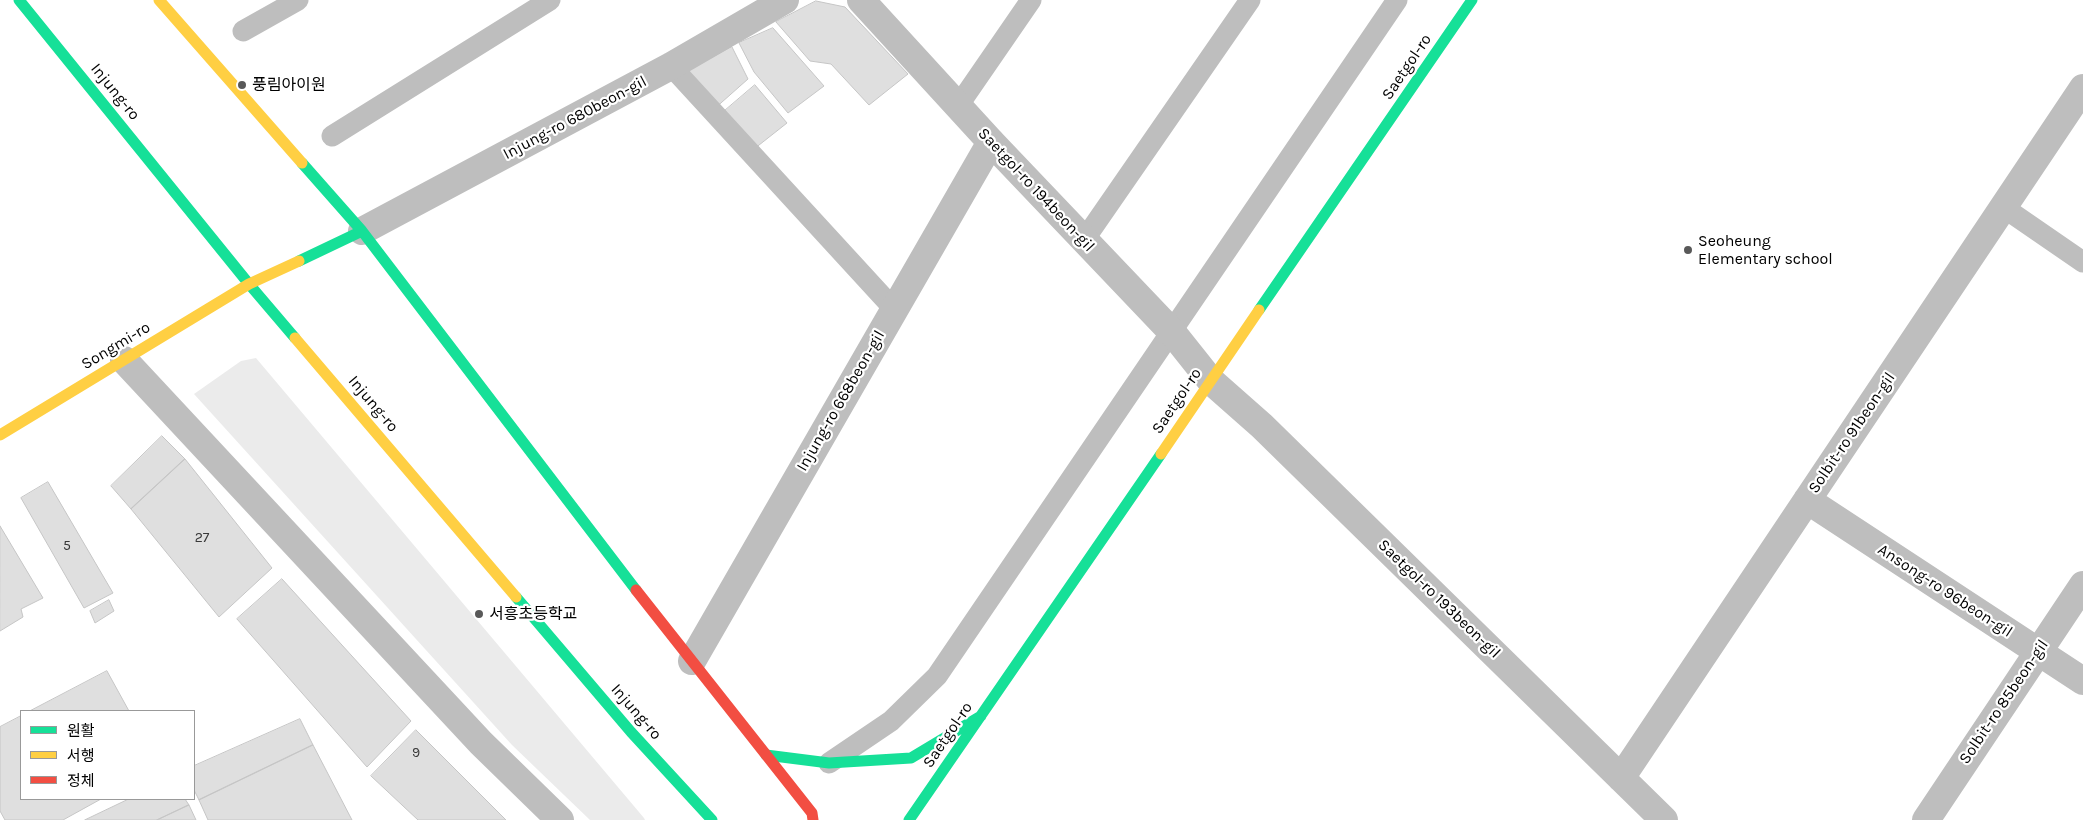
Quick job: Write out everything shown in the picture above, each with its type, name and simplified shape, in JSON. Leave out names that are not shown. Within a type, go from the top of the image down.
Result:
[{"type":"main road","name":"Injung-ro","points":[[19,0],[249,284],[631,732],[712,820]]},
{"type":"main road","points":[[159,0],[362,231],[692,661],[812,813],[813,820]]},
{"type":"main road","name":"Saetgol-ro","points":[[909,820],[1472,0]]},
{"type":"main road","name":"Songmi-ro","points":[[0,435],[249,284],[362,231]]},
{"type":"main road","points":[[766,755],[829,763],[911,758],[981,716]]},
{"type":"main road","points":[[672,776],[686,811]]},
{"type":"street","name":"Injung-ro 680beon-gil","points":[[362,231],[671,66],[785,0]]},
{"type":"street","name":"Saetgol-ro 194beon-gil","points":[[860,0],[991,142],[1172,332],[1211,381]]},
{"type":"street","name":"Solbit-ro 91beon-gil","points":[[1621,778],[2083,88]]},
{"type":"street","name":"Injung-ro 668beon-gil","points":[[692,661],[991,142]]},
{"type":"street","points":[[124,360],[481,743],[560,820]]},
{"type":"street","name":"Saetgol-ro 193beon-gil","points":[[1211,381],[1269,433],[1664,820]]},
{"type":"street","name":"Ansong-ro 96beon-gil","points":[[1807,500],[2083,681]]},
{"type":"street","name":"Solbit-ro 85beon-gil","points":[[1926,820],[2083,584]]},
{"type":"lane","points":[[243,30],[298,0]]},
{"type":"lane","points":[[958,106],[1031,0]]},
{"type":"lane","points":[[1084,240],[1250,0]]},
{"type":"lane","points":[[829,763],[891,721],[937,676],[1397,0]]},
{"type":"lane","points":[[332,136],[547,1]]},
{"type":"lane","points":[[671,66],[894,309]]},
{"type":"lane","points":[[2003,207],[2083,262]]},
{"type":"shaded area","points":[[256,358],[645,820],[590,820],[512,745],[194,394],[241,361]]},
{"type":"building","points":[[816,1],[845,7],[908,74],[869,105],[831,64],[810,61],[776,22]]},
{"type":"building","points":[[773,28],[824,86],[788,113],[754,72],[739,43]]},
{"type":"building","points":[[732,47],[748,79],[713,110],[681,75]]},
{"type":"building","points":[[755,85],[787,123],[754,149],[721,114]]},
{"type":"building","points":[[162,436],[185,459],[131,509],[111,486]]},
{"type":"building","points":[[185,459],[272,568],[219,617],[131,509]]},
{"type":"building","points":[[48,482],[113,593],[84,608],[21,498]]},
{"type":"building","points":[[0,526],[43,598],[21,609],[23,617],[0,631]]},
{"type":"building","points":[[282,579],[411,721],[367,767],[237,619]]},
{"type":"building","points":[[109,600],[114,611],[95,623],[90,611]]},
{"type":"building","points":[[107,671],[128,710],[32,710]]},
{"type":"building","points":[[20,717],[20,800],[99,800],[63,820],[5,820],[0,811],[0,727]]},
{"type":"building","points":[[300,719],[313,745],[199,800],[195,792],[195,766]]},
{"type":"building","points":[[416,730],[506,820],[418,820],[371,776]]},
{"type":"building","points":[[313,745],[352,820],[208,820],[199,800]]},
{"type":"building","points":[[127,800],[186,800],[189,805],[157,820],[85,820]]},
{"type":"building","points":[[189,805],[196,820],[157,820]]},
{"type":"traffic: fast","points":[[19,0],[295,338]]},
{"type":"traffic: fast","points":[[1259,310],[1472,0]]},
{"type":"traffic: fast","points":[[302,163],[362,231],[636,590]]},
{"type":"traffic: fast","points":[[299,261],[362,231]]},
{"type":"traffic: fast","points":[[909,820],[1161,454]]},
{"type":"traffic: fast","points":[[516,597],[631,732],[712,820]]},
{"type":"traffic: fast","points":[[766,755],[829,763],[911,758],[981,716]]},
{"type":"traffic: slow","points":[[159,0],[302,163]]},
{"type":"traffic: slow","points":[[0,435],[249,284],[299,261]]},
{"type":"traffic: slow","points":[[1161,454],[1259,310]]},
{"type":"traffic: slow","points":[[295,338],[516,597]]},
{"type":"traffic: jam","points":[[636,590],[812,813],[813,820]]},
{"type":"place","name":"풍림아이원","points":[[242,85]]},
{"type":"place","name":"Seoheung Elementary school","points":[[1688,250]]},
{"type":"place","name":"서흥초등학교","points":[[479,614]]}]
